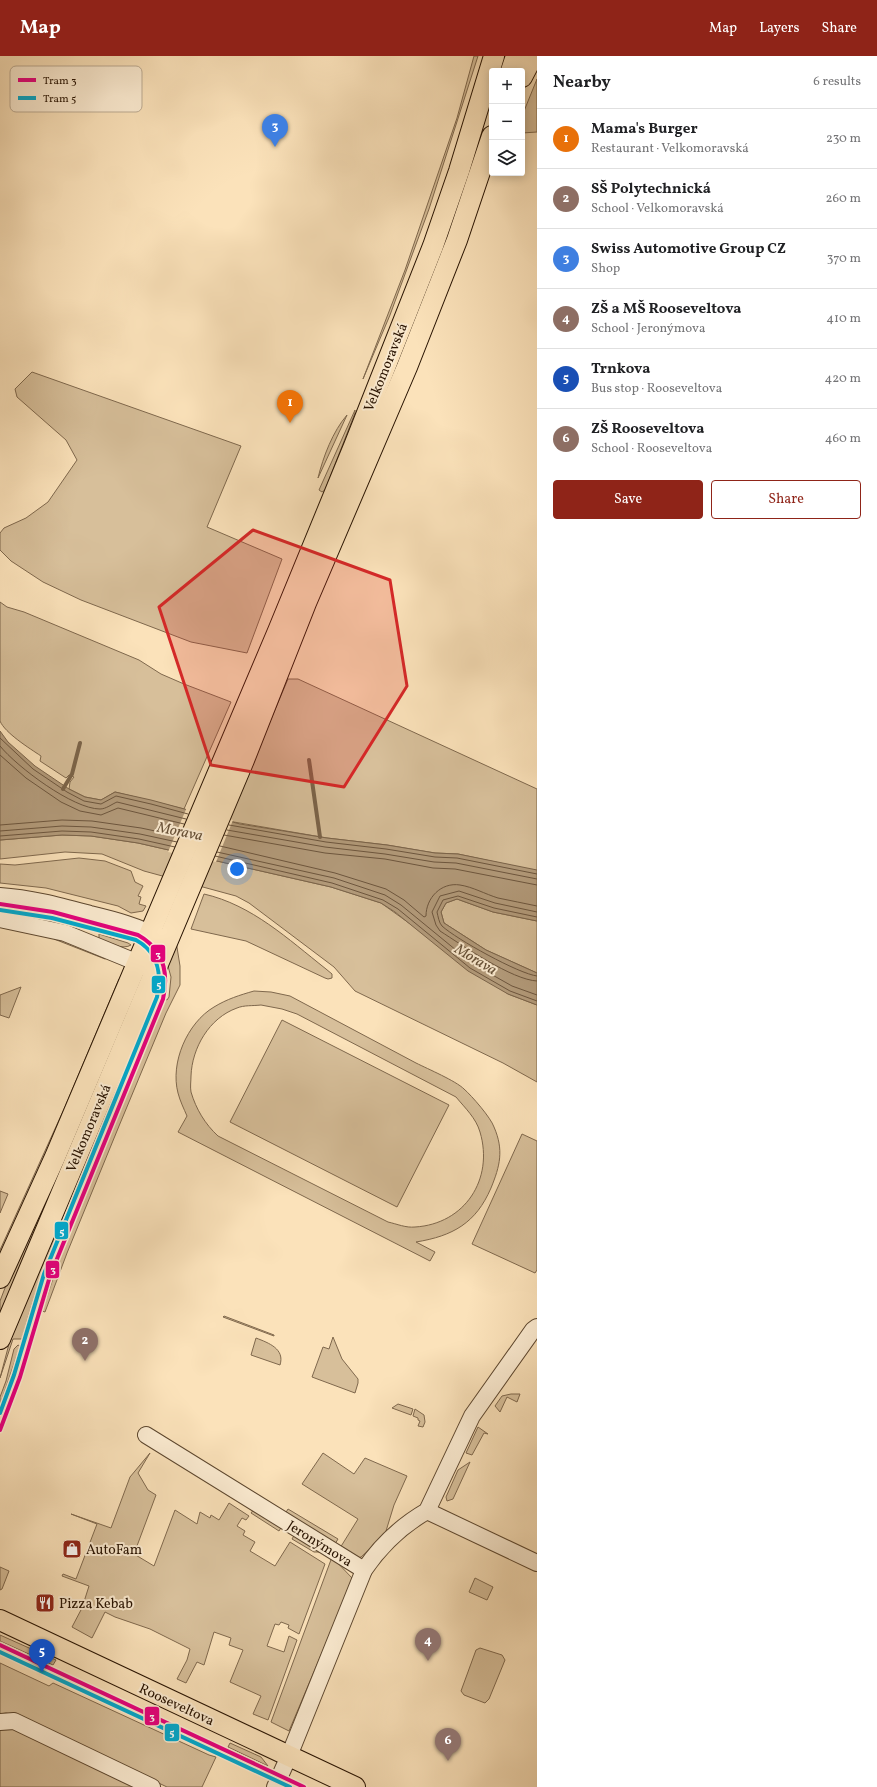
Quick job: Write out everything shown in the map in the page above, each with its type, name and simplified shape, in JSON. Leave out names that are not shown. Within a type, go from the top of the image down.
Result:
[{"type":"main road","points":[[513,68],[516,56]]},
{"type":"main road","points":[[525,71],[533,56]]},
{"type":"main road","name":"Velkomoravská","points":[[0,1339],[146,966],[268,676],[351,453],[433,246],[459,172],[493,58]]},
{"type":"main road","name":"Velkomoravská","points":[[268,676],[306,604],[375,445],[435,299],[491,140]]},
{"type":"main road","name":"Velkomoravská","points":[[0,1278],[146,966]]},
{"type":"main road","name":"Rooseveltova","points":[[0,1620],[355,1787]]},
{"type":"street","points":[[0,896],[24,898],[54,904],[127,924],[158,937]]},
{"type":"street","points":[[0,919],[65,933],[146,966]]},
{"type":"street","points":[[364,1570],[377,1552],[395,1533],[412,1519],[427,1511],[472,1416],[533,1330],[537,1327]]},
{"type":"street","name":"Jeronýmova","points":[[146,1435],[364,1570],[275,1787]]},
{"type":"street","points":[[427,1511],[537,1563]]},
{"type":"street","points":[[0,1722],[3,1720],[14,1721],[152,1787]]},
{"type":"highlighted area","points":[[253,530],[390,580],[407,686],[344,787],[211,765],[159,607]]},
{"type":"shaded area","points":[[474,56],[478,56],[429,209],[390,315],[363,379],[405,270],[457,118]]},
{"type":"shaded area","points":[[537,79],[537,132],[525,133],[525,109]]},
{"type":"shaded area","points":[[32,372],[241,446],[207,527],[282,559],[247,653],[191,642],[81,600],[43,582],[11,561],[0,550],[0,533],[4,528],[26,518],[48,502],[77,460],[66,440],[17,397],[15,389]]},
{"type":"shaded area","points":[[355,410],[325,490],[322,492],[319,490]]},
{"type":"shaded area","points":[[347,415],[318,478],[329,445],[337,429]]},
{"type":"shaded area","points":[[0,602],[7,607],[24,612],[139,660],[161,674],[184,684],[231,702],[184,809],[115,792],[101,800],[85,797],[69,789],[70,782],[74,777],[69,775],[66,778],[40,761],[41,756],[18,740],[3,726],[0,721]]},
{"type":"shaded area","points":[[288,679],[298,679],[537,789],[537,871],[458,854],[435,853],[387,845],[327,838],[228,821]]},
{"type":"shaded area","points":[[62,835],[91,836],[138,843],[331,887],[381,903],[508,994],[537,1005],[537,1082],[503,1063],[355,991],[334,967],[249,903],[236,896],[144,871],[102,854],[65,852],[0,859],[0,840]]},
{"type":"shaded area","points":[[79,858],[105,861],[131,871],[135,882],[143,886],[138,896],[141,897],[139,904],[146,906],[143,911],[131,913],[118,906],[46,888],[0,883],[0,864],[15,865]]},
{"type":"shaded area","points":[[204,894],[238,906],[269,924],[332,974],[332,978],[325,978],[246,941],[191,929]]},
{"type":"shaded area","points":[[457,899],[493,912],[537,921],[537,973],[486,950],[444,923],[441,912],[446,903]]},
{"type":"shaded area","points":[[99,934],[131,945],[120,947],[110,944],[99,938]]},
{"type":"shaded area","points":[[53,936],[107,958],[105,959],[54,939]]},
{"type":"shaded area","points":[[176,941],[180,966],[180,985],[166,1013],[119,1126],[67,1253],[45,1312],[42,1311],[62,1252],[165,999],[167,1000],[169,997],[171,977],[166,959]]},
{"type":"shaded area","points":[[119,979],[119,987],[0,1257],[0,1250],[64,1109]]},
{"type":"shaded area","points":[[21,987],[9,1018],[0,1015],[0,995]]},
{"type":"shaded area","points":[[254,991],[271,992],[290,996],[448,1079],[467,1092],[489,1118],[497,1135],[500,1151],[499,1165],[491,1188],[478,1210],[462,1226],[441,1236],[416,1242],[435,1252],[430,1261],[178,1132],[187,1116],[178,1093],[176,1069],[183,1045],[189,1033],[204,1014],[214,1007],[229,999]],"holes":[[[261,1005],[282,1009],[297,1014],[456,1097],[476,1122],[480,1132],[483,1149],[483,1166],[479,1182],[472,1196],[461,1208],[448,1218],[433,1224],[412,1227],[388,1222],[218,1136],[213,1131],[198,1110],[191,1090],[192,1065],[204,1035],[218,1019],[240,1007]]]},
{"type":"shaded area","points":[[151,1006],[118,1089],[65,1212],[34,1296],[22,1339],[13,1339],[0,1378],[9,1344],[46,1247]]},
{"type":"shaded area","points":[[282,1020],[449,1105],[397,1207],[230,1122]]},
{"type":"shaded area","points":[[522,1134],[537,1141],[537,1270],[535,1273],[472,1244]]},
{"type":"shaded area","points":[[0,1191],[8,1194],[0,1213]]},
{"type":"shaded area","points":[[46,1199],[48,1200],[0,1317],[0,1301],[5,1288]]},
{"type":"shaded area","points":[[224,1316],[274,1335],[274,1336],[223,1317]]},
{"type":"shaded area","points":[[333,1337],[342,1359],[358,1379],[355,1393],[312,1377],[323,1347],[329,1349]]},
{"type":"shaded area","points":[[256,1338],[275,1347],[280,1355],[280,1365],[251,1355]]},
{"type":"shaded area","points":[[18,1345],[20,1346],[0,1405],[0,1397],[6,1381],[14,1349]]},
{"type":"shaded area","points":[[520,1394],[517,1402],[507,1397],[500,1412],[495,1406],[502,1396]]},
{"type":"shaded area","points":[[398,1404],[413,1409],[411,1415],[392,1408]]},
{"type":"shaded area","points":[[415,1409],[424,1415],[425,1422],[423,1427],[418,1426],[420,1421],[418,1418],[413,1416]]},
{"type":"shaded area","points":[[478,1427],[488,1434],[484,1433],[472,1455],[466,1453]]},
{"type":"shaded area","points":[[150,1453],[138,1473],[148,1490],[156,1495],[134,1554],[154,1566],[175,1510],[197,1524],[200,1512],[210,1518],[211,1515],[219,1520],[229,1503],[249,1516],[246,1520],[242,1518],[237,1526],[245,1531],[243,1535],[255,1542],[250,1551],[275,1566],[290,1542],[325,1564],[299,1634],[288,1628],[289,1625],[281,1622],[279,1625],[275,1624],[267,1646],[284,1652],[289,1636],[297,1640],[268,1720],[253,1714],[261,1696],[230,1682],[243,1650],[229,1645],[231,1638],[214,1632],[204,1665],[197,1662],[186,1683],[177,1679],[187,1660],[190,1649],[150,1629],[105,1612],[92,1638],[72,1627],[82,1608],[89,1586],[62,1576],[63,1574],[76,1579],[97,1524],[71,1514],[111,1528],[130,1477]]},
{"type":"shaded area","points":[[323,1453],[354,1474],[365,1458],[407,1476],[394,1505],[386,1531],[382,1538],[361,1557],[358,1558],[340,1548],[358,1519],[302,1484]]},
{"type":"shaded area","points":[[470,1462],[453,1499],[447,1501],[446,1497],[458,1470]]},
{"type":"shaded area","points":[[255,1508],[282,1526],[279,1531],[251,1513]]},
{"type":"shaded area","points":[[288,1509],[338,1539],[335,1544],[285,1514]]},
{"type":"shaded area","points":[[295,1534],[321,1550],[319,1552],[314,1552],[292,1539]]},
{"type":"shaded area","points":[[332,1557],[353,1579],[289,1731],[271,1722]]},
{"type":"shaded area","points":[[0,1567],[9,1571],[2,1589],[0,1590]]},
{"type":"shaded area","points":[[475,1578],[493,1587],[487,1600],[469,1592]]},
{"type":"shaded area","points":[[0,1635],[56,1660],[53,1665],[0,1641]]},
{"type":"shaded area","points":[[480,1648],[502,1655],[505,1660],[489,1699],[485,1703],[464,1695],[461,1691],[476,1650]]},
{"type":"shaded area","points":[[0,1663],[49,1686],[53,1683],[216,1757],[202,1787],[167,1787],[16,1715],[6,1713],[0,1714]]},
{"type":"shaded area","points":[[0,1729],[14,1729],[136,1787],[0,1787]]},
{"type":"shaded area","points":[[230,1743],[261,1757],[268,1766],[228,1747]]},
{"type":"water","name":"Morava","points":[[0,731],[8,742],[35,766],[69,789],[85,797],[101,800],[115,792],[240,824],[435,853],[458,854],[537,870],[537,921],[493,912],[457,899],[446,903],[441,912],[444,923],[486,950],[537,973],[537,1005],[508,994],[468,971],[395,912],[381,903],[331,887],[138,843],[91,836],[62,835],[0,840]]},
{"type":"pier","points":[[187,807],[233,820],[216,862],[168,852]]},
{"type":"waterway","points":[[63,789],[72,774],[80,743]]},
{"type":"waterway","points":[[309,760],[320,837]]},
{"type":"tram line","name":"3","points":[[0,904],[53,912],[138,935],[153,947],[158,954],[162,962],[165,980],[163,999],[50,1276],[20,1377],[0,1430]]},
{"type":"tram line","name":"5","points":[[0,910],[52,918],[136,940],[154,957],[157,964],[159,980],[157,997],[44,1274],[14,1375],[0,1413]]},
{"type":"tram line","name":"3","points":[[0,1645],[304,1787]]},
{"type":"tram line","name":"5","points":[[0,1652],[290,1787]]},
{"type":"place","name":"Swiss Automotive Group CZ","points":[[275,147]]},
{"type":"place","name":"Mama's Burger","points":[[290,423]]},
{"type":"place","name":"SŠ Polytechnická","points":[[85,1361]]},
{"type":"place","name":"AutoFam","points":[[72,1549]]},
{"type":"place","name":"Pizza Kebab","points":[[45,1603]]},
{"type":"place","name":"ZŠ a MŠ Rooseveltova","points":[[428,1661]]},
{"type":"place","name":"Trnkova","points":[[42,1672]]},
{"type":"place","name":"ZŠ Rooseveltova","points":[[448,1761]]}]
